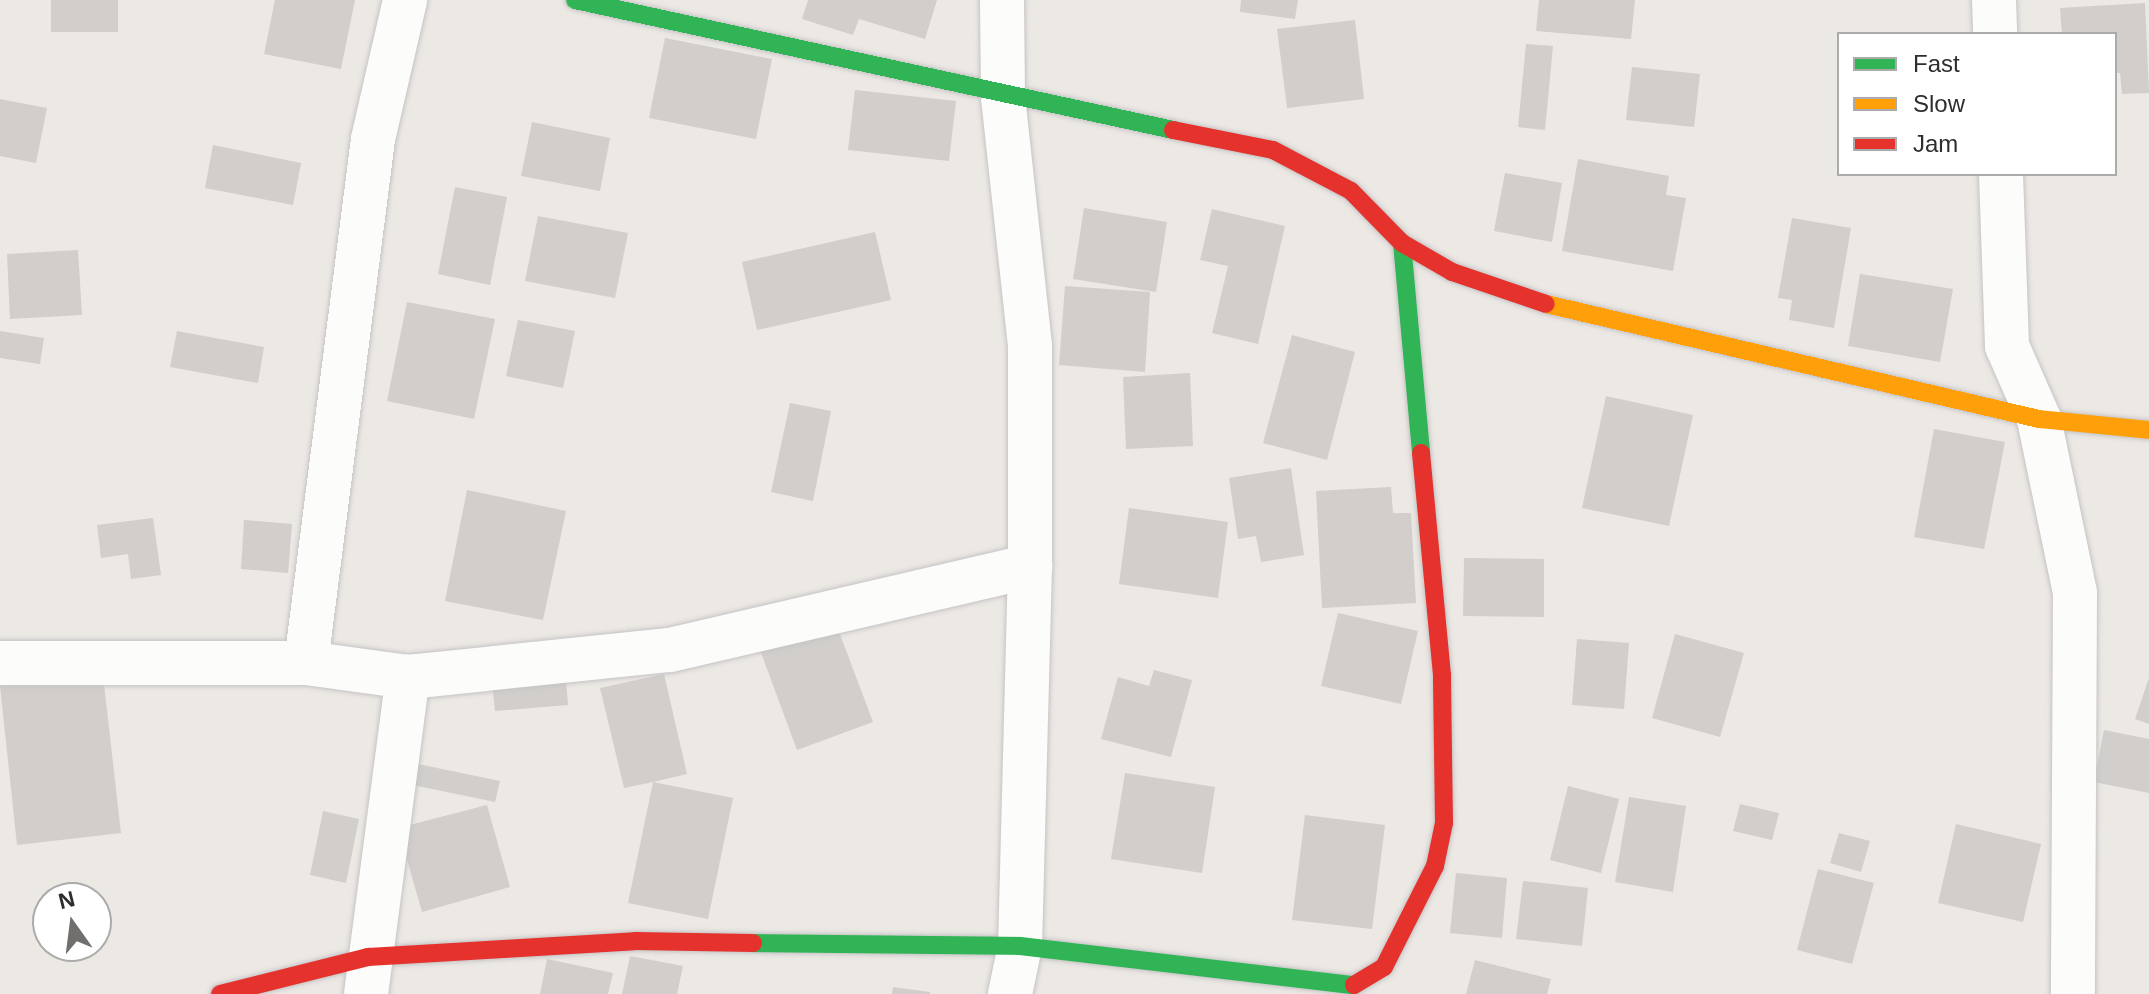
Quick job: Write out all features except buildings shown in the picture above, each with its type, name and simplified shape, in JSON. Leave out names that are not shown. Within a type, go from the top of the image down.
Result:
[{"type":"street","points":[[306,663],[373,139],[405,0]]},
{"type":"street","points":[[575,0],[1003,97],[1273,150],[1351,191],[1402,243],[1452,272],[1523,299],[2039,419],[2149,430]]},
{"type":"street","points":[[1002,0],[1003,97],[1030,346],[1030,566],[1020,946],[1010,994]]},
{"type":"street","points":[[1994,0],[1995,32]]},
{"type":"street","points":[[2001,176],[2007,346],[2039,419],[2075,593],[2073,994]]},
{"type":"street","points":[[220,994],[635,941],[1020,946],[1351,991],[1384,967],[1435,866],[1444,823],[1442,675],[1402,243]]},
{"type":"street","points":[[0,663],[306,663],[408,677],[670,650],[1030,566]]},
{"type":"street","points":[[367,976],[408,677]]},
{"type":"traffic: fast","points":[[575,0],[1173,130]]},
{"type":"traffic: fast","points":[[1402,243],[1421,453]]},
{"type":"traffic: fast","points":[[753,943],[1020,946],[1354,985]]},
{"type":"traffic: slow","points":[[1546,304],[2039,419],[2149,430]]},
{"type":"traffic: jam","points":[[1173,130],[1273,150],[1351,191],[1402,243],[1452,272],[1546,304]]},
{"type":"traffic: jam","points":[[1354,985],[1384,967],[1435,866],[1444,823],[1442,675],[1421,453]]},
{"type":"traffic: jam","points":[[220,994],[368,957],[635,941],[753,943]]}]
